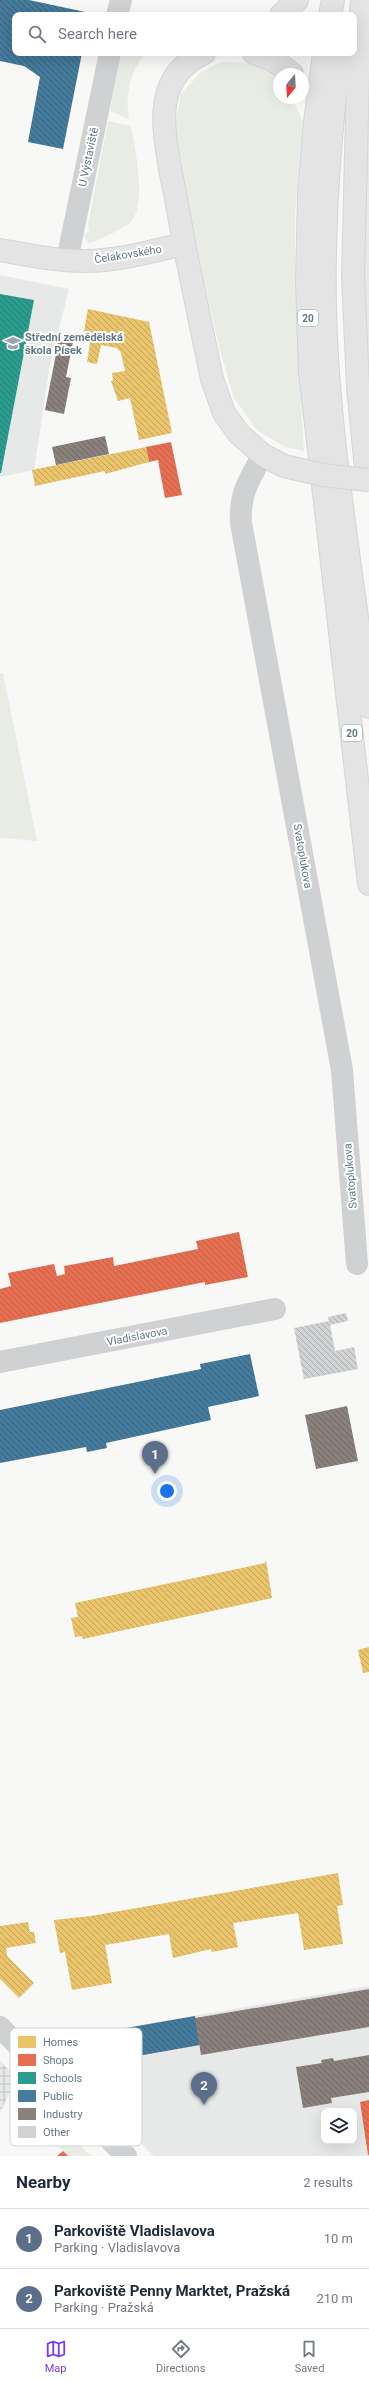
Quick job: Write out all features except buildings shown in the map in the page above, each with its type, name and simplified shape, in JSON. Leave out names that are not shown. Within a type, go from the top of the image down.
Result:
[{"type":"main road","points":[[284,12],[297,0]]},
{"type":"main road","points":[[331,12],[333,0]]},
{"type":"main road","points":[[348,12],[350,0]]},
{"type":"main road","points":[[198,56],[192,59],[176,74],[165,101],[163,129],[184,244],[212,379],[224,414],[239,434],[263,455],[284,466],[323,475],[368,480],[358,386],[353,276],[358,34],[362,0]]},
{"type":"main road","points":[[266,56],[285,68]]},
{"type":"main road","name":"20","points":[[324,56],[315,122],[309,194],[307,283],[310,372],[369,884]]},
{"type":"main road","name":"20","points":[[340,56],[331,126],[325,272],[328,372],[334,440],[369,706]]},
{"type":"main road","points":[[309,103],[315,122]]},
{"type":"main road","name":"Čelakovského","points":[[0,250],[67,260],[116,258],[184,244]]},
{"type":"street","points":[[118,12],[120,0]]},
{"type":"street","name":"U Výstaviště","points":[[67,260],[109,56]]},
{"type":"street","name":"Svatoplukova","points":[[263,455],[251,476],[240,505],[241,523],[342,1070],[357,1264]]},
{"type":"street","name":"Vladislavova","points":[[0,1362],[275,1309]]},
{"type":"street","points":[[0,2027],[10,2037]]},
{"type":"street","points":[[116,2146],[126,2156]]},
{"type":"shaded area","points":[[120,56],[143,56],[132,76],[128,92],[129,119],[110,111]]},
{"type":"shaded area","points":[[221,62],[252,64],[265,70],[273,75],[273,104],[295,104],[303,122],[295,215],[295,293],[304,451],[285,447],[257,430],[234,398],[220,350],[177,155],[176,119],[181,94],[200,73]]},
{"type":"shaded area","points":[[369,63],[369,409],[362,276]]},
{"type":"shaded area","points":[[108,121],[131,126],[137,161],[139,190],[138,203],[136,214],[129,224],[94,242],[88,243],[83,234],[89,232],[88,224]]},
{"type":"shaded area","points":[[0,275],[69,289],[50,364],[34,470],[0,477]]},
{"type":"shaded area","points":[[0,673],[3,673],[37,841],[0,838]]},
{"type":"shaded area","points":[[369,1986],[369,2156],[154,2156],[142,2144],[142,2028],[122,2028]]},
{"type":"shaded area","points":[[0,2061],[10,2071],[10,2092],[0,2113]]},
{"type":"shaded area","points":[[59,2146],[81,2146],[91,2156],[68,2156]]},
{"type":"place","name":"Střední zemědělská škola Písek","points":[[13,343]]},
{"type":"place","name":"Parkoviště Vladislavova","points":[[155,1474]]},
{"type":"place","name":"Parkoviště Penny Marktet, Pražská","points":[[204,2105]]}]
